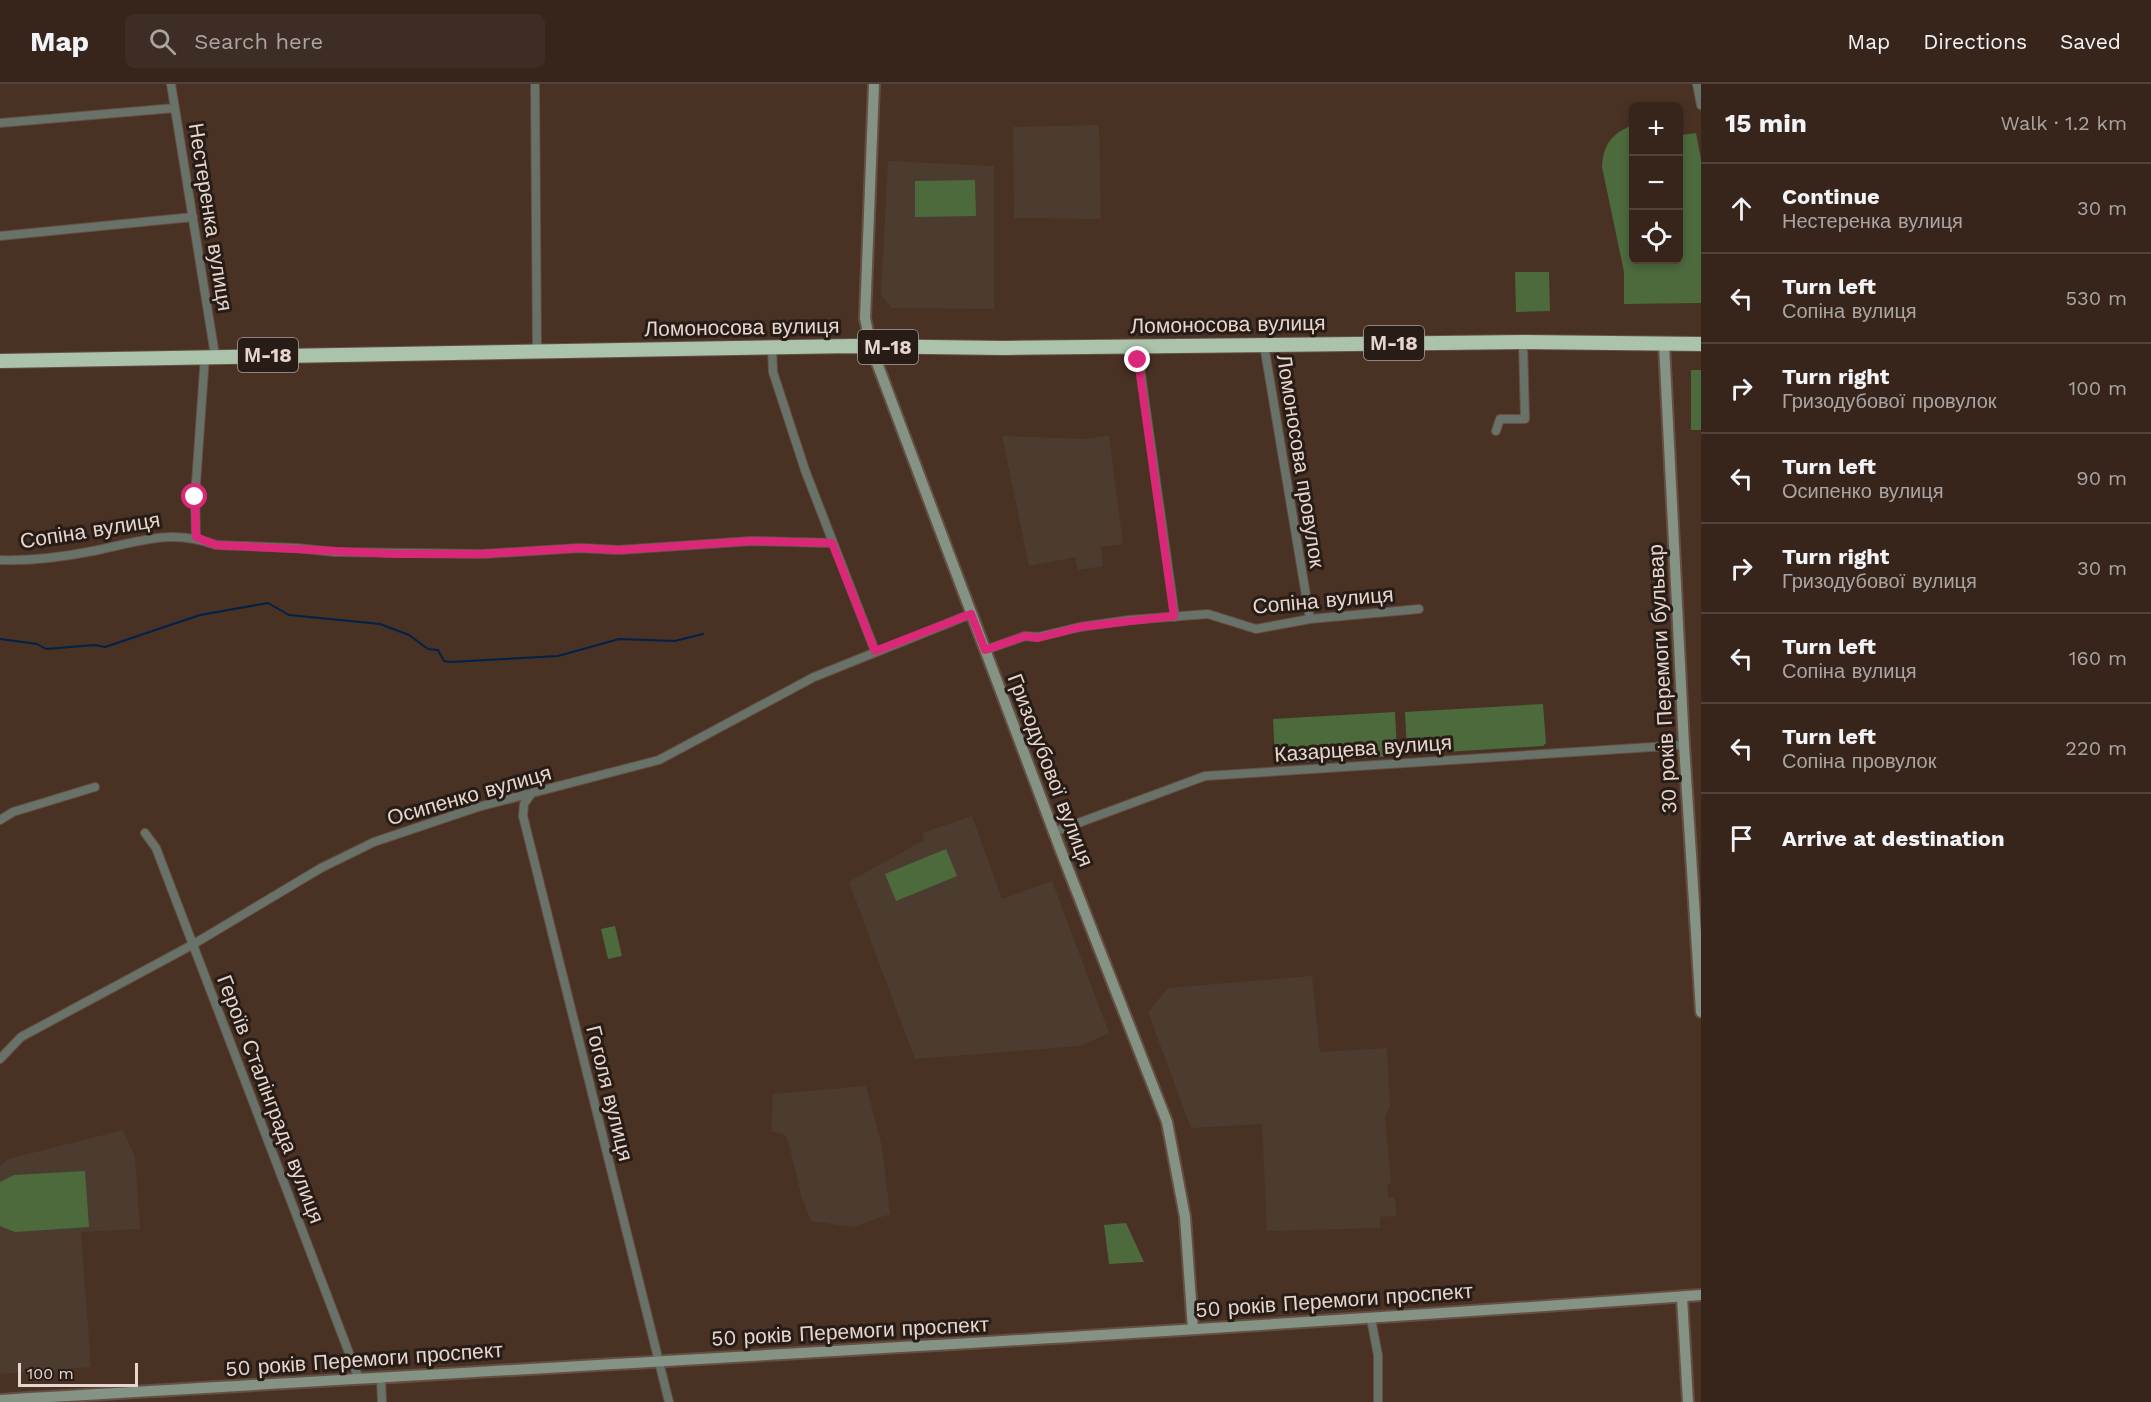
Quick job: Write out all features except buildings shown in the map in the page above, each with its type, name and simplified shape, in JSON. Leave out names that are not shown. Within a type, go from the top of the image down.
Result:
[{"type":"highway","name":"Ломоносова вулиця","points":[[0,361],[871,347],[1524,342],[1701,344]]},
{"type":"main road","name":"Гризодубової вулиця","points":[[874,84],[865,318],[871,347],[1054,832],[1167,1122],[1185,1217],[1193,1329]]},
{"type":"main road","name":"30 років Перемоги бульвар","points":[[1664,344],[1684,745],[1701,1012]]},
{"type":"main road","name":"50 років Перемоги проспект","points":[[0,1400],[658,1360],[877,1350],[1371,1319],[1701,1295]]},
{"type":"main road","points":[[1682,1297],[1688,1402]]},
{"type":"street","name":"Нестеренка вулиця","points":[[171,84],[193,217],[210,356],[195,497],[196,537]]},
{"type":"street","points":[[535,84],[537,351]]},
{"type":"street","points":[[1697,84],[1701,105]]},
{"type":"street","points":[[0,123],[175,108]]},
{"type":"street","points":[[0,236],[193,217]]},
{"type":"street","points":[[1496,431],[1500,419],[1525,419],[1524,342]]},
{"type":"street","name":"Ломоносова провулок","points":[[1264,345],[1310,619]]},
{"type":"street","points":[[1137,346],[1174,616]]},
{"type":"street","points":[[772,348],[773,372],[832,543],[875,651]]},
{"type":"street","name":"Сопіна вулиця","points":[[0,560],[54,557],[168,535],[196,537],[216,545],[396,554],[483,554],[580,548],[619,550],[752,541],[832,543]]},
{"type":"street","name":"Сопіна вулиця","points":[[985,650],[1025,636],[1038,638],[1080,627],[1174,616],[1208,614],[1256,629],[1310,619],[1419,609]]},
{"type":"street","name":"Осипенко вулиця","points":[[0,1059],[21,1037],[192,945],[321,868],[374,842],[425,823],[660,760],[757,706],[875,651],[971,614]]},
{"type":"street","name":"Казарцева вулиця","points":[[1054,832],[1205,776],[1684,745]]},
{"type":"street","points":[[0,820],[13,812],[95,787]]},
{"type":"street","name":"Гоголя вулиця","points":[[531,794],[524,804],[523,816],[669,1402]]},
{"type":"street","name":"Героїв Сталінграда вулиця","points":[[146,834],[156,848],[359,1379]]},
{"type":"street","points":[[1371,1319],[1378,1355],[1378,1402]]},
{"type":"street","points":[[381,1378],[382,1402]]},
{"type":"shaded area","points":[[1099,125],[1101,219],[1014,218],[1013,127]]},
{"type":"shaded area","points":[[888,161],[994,166],[994,309],[891,308],[881,294]]},
{"type":"shaded area","points":[[1109,435],[1123,544],[1101,547],[1103,566],[1078,570],[1075,557],[1029,566],[1002,436],[1084,439]]},
{"type":"shaded area","points":[[972,816],[1002,899],[1052,881],[1109,1033],[1080,1046],[915,1059],[849,882],[924,840],[922,833]]},
{"type":"shaded area","points":[[1312,976],[1320,1052],[1387,1048],[1390,1107],[1385,1116],[1391,1184],[1387,1185],[1388,1197],[1395,1197],[1396,1216],[1380,1217],[1380,1228],[1267,1231],[1262,1124],[1191,1128],[1148,1012],[1168,988]]},
{"type":"shaded area","points":[[866,1086],[882,1147],[890,1214],[853,1227],[811,1221],[802,1198],[788,1141],[784,1134],[771,1131],[773,1094]]},
{"type":"shaded area","points":[[123,1130],[135,1157],[140,1229],[81,1232],[91,1367],[0,1374],[0,1166],[8,1159]]},
{"type":"green space","points":[[1629,127],[1629,264],[1683,264],[1683,135],[1696,133],[1701,159],[1701,303],[1624,304],[1624,272],[1602,167],[1604,152],[1619,132]]},
{"type":"green space","points":[[975,180],[976,216],[915,217],[915,181]]},
{"type":"green space","points":[[1515,272],[1549,272],[1550,311],[1516,312]]},
{"type":"green space","points":[[1691,370],[1701,370],[1701,430],[1691,430]]},
{"type":"green space","points":[[1543,704],[1546,743],[1543,746],[1413,754],[1407,750],[1405,712]]},
{"type":"green space","points":[[1395,712],[1397,752],[1393,756],[1281,764],[1275,758],[1273,719]]},
{"type":"green space","points":[[946,849],[957,876],[896,901],[885,874]]},
{"type":"green space","points":[[615,926],[622,956],[608,959],[601,929]]},
{"type":"green space","points":[[85,1171],[89,1227],[15,1232],[0,1226],[0,1182],[14,1175]]},
{"type":"green space","points":[[1126,1223],[1144,1262],[1109,1264],[1104,1225]]},
{"type":"waterway","points":[[0,639],[37,644],[46,649],[95,645],[105,647],[200,615],[268,603],[289,615],[380,624],[409,635],[428,649],[438,650],[444,661],[450,662],[558,656],[619,639],[675,641],[703,634]]},
{"type":"route","points":[[195,497],[196,537],[216,545],[335,552],[483,554],[580,548],[619,550],[752,541],[832,543],[875,651],[971,614],[985,650],[1025,636],[1038,638],[1080,627],[1174,616],[1138,360]]}]
